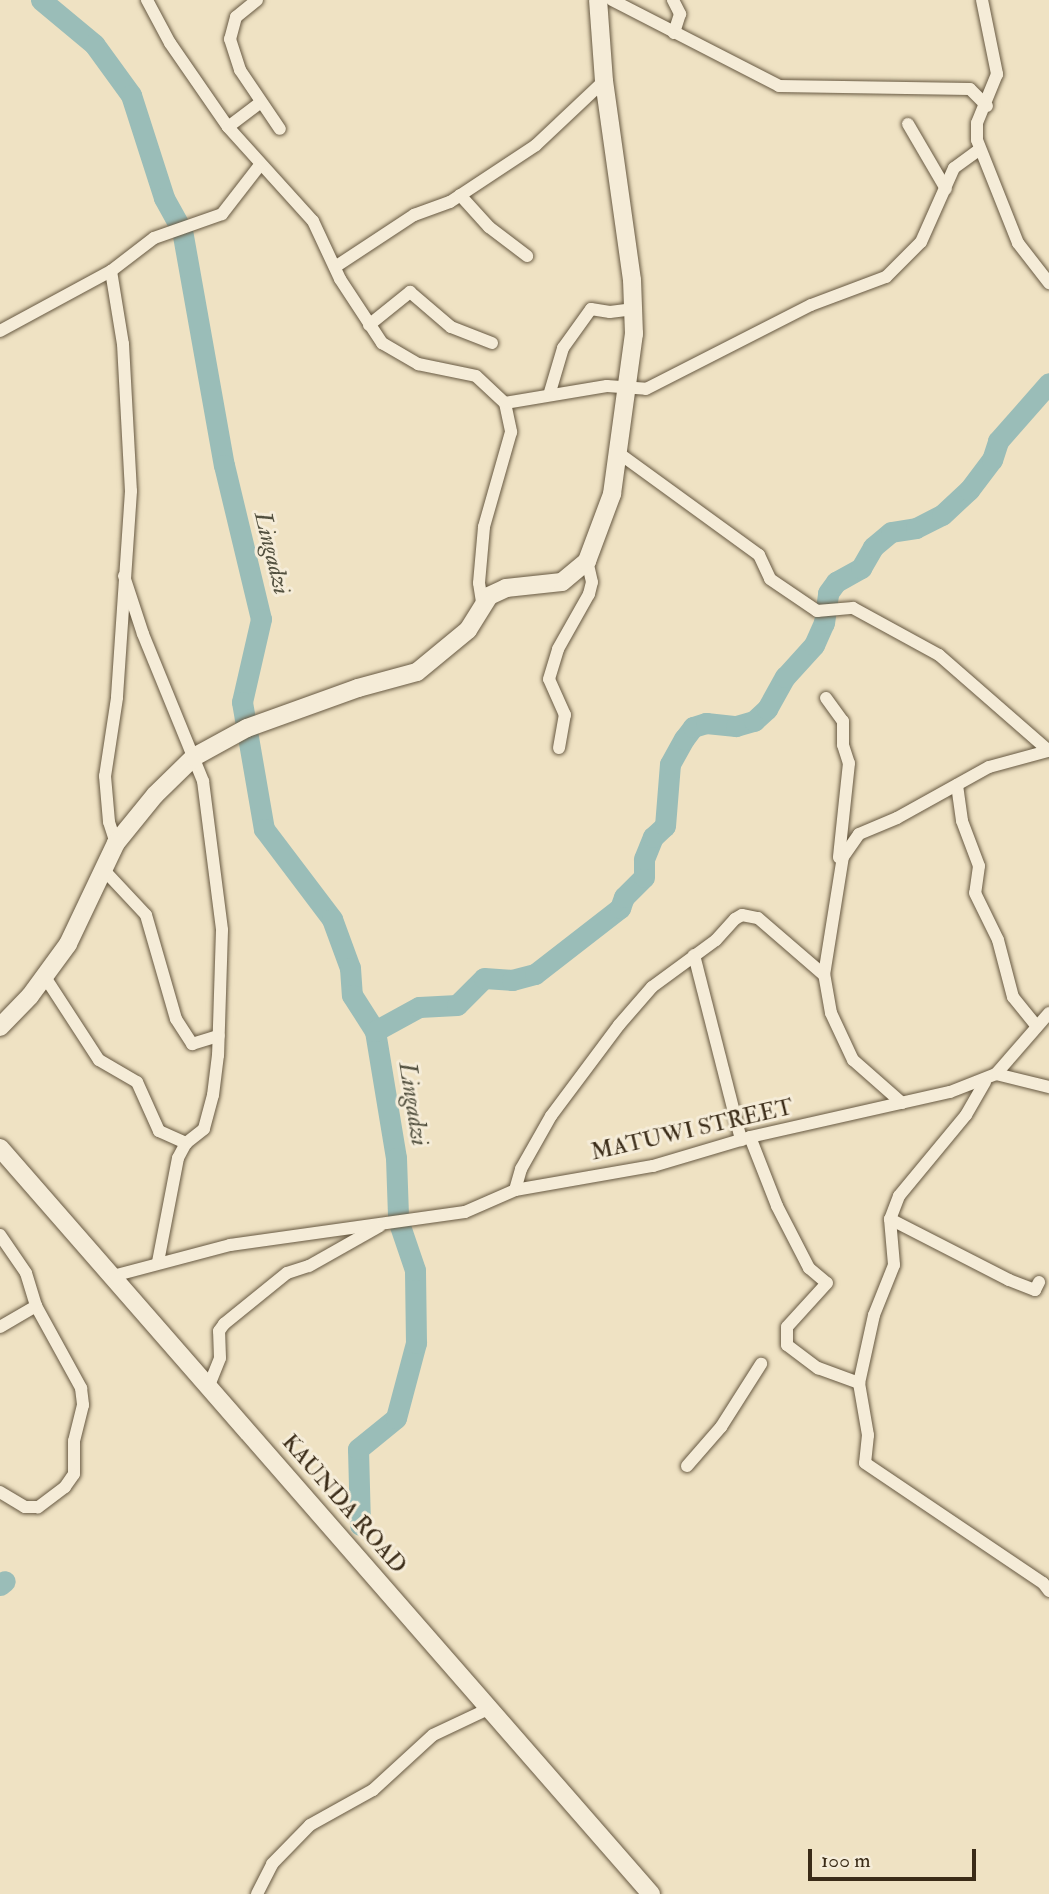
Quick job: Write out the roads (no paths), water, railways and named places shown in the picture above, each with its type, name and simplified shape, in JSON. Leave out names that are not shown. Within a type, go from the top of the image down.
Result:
[{"type":"street","points":[[147,0],[170,43],[228,127],[313,221],[335,267],[369,325],[395,353],[418,363],[476,376],[505,403],[511,432],[484,527],[479,583],[482,603]]},
{"type":"street","points":[[257,0],[236,17],[230,39],[240,70],[280,129]]},
{"type":"street","points":[[0,1027],[45,977],[79,923],[116,844],[155,795],[194,757],[247,728],[358,688],[417,672],[468,631],[482,603],[506,588],[562,582],[587,561],[605,519],[620,454],[634,309],[604,81],[598,0]]},
{"type":"street","points":[[612,0],[779,86],[970,89],[987,106]]},
{"type":"street","points":[[673,0],[680,14],[674,33]]},
{"type":"street","points":[[982,0],[997,74],[987,106],[977,123],[980,149],[1018,243],[1049,283]]},
{"type":"street","points":[[335,267],[414,215],[460,195],[536,145],[604,81]]},
{"type":"street","points":[[228,127],[261,102]]},
{"type":"street","points":[[908,124],[946,189]]},
{"type":"street","points":[[505,403],[550,392],[607,386],[628,390],[646,389],[811,304],[886,277],[921,242],[963,157],[980,149]]},
{"type":"street","points":[[0,331],[111,271],[154,238],[222,214],[260,164]]},
{"type":"street","points":[[460,195],[489,227],[527,256]]},
{"type":"street","points":[[111,271],[123,344],[130,452],[117,698],[106,776],[108,822],[116,844]]},
{"type":"street","points":[[369,325],[410,292],[451,327],[492,343]]},
{"type":"street","points":[[550,392],[563,348],[591,309],[610,312],[634,309]]},
{"type":"street","points":[[620,454],[759,555],[770,579],[817,611],[840,608],[863,613],[939,655],[1049,751]]},
{"type":"street","points":[[559,748],[565,715],[549,679],[563,638],[589,593],[592,582],[587,561]]},
{"type":"street","points":[[124,576],[143,634],[194,757],[205,791],[222,930],[219,1036],[207,1121],[198,1136],[186,1143],[165,1206],[158,1262]]},
{"type":"street","points":[[826,698],[844,721],[843,745],[849,763],[824,975],[831,1013],[845,1050],[902,1102]]},
{"type":"street","points":[[837,875],[859,834],[995,764],[1049,751]]},
{"type":"street","points":[[957,785],[962,821],[979,866],[975,893],[998,940],[1013,997],[1037,1027]]},
{"type":"street","points":[[103,869],[146,915],[176,1019],[192,1044],[219,1036]]},
{"type":"street","points":[[514,1190],[521,1168],[551,1116],[619,1024],[652,987],[735,919],[750,915],[824,975]]},
{"type":"street","points":[[694,955],[746,1139],[809,1268],[827,1283],[787,1327],[787,1345],[817,1368],[859,1383]]},
{"type":"street","points":[[45,977],[99,1060],[136,1082],[159,1131],[186,1143]]},
{"type":"street","points":[[1049,1013],[990,1078],[966,1115],[899,1196],[890,1219],[894,1265],[874,1315],[859,1383],[869,1435],[865,1463],[1043,1583],[1049,1591]]},
{"type":"street","points":[[990,1078],[1049,1087]]},
{"type":"street","name":"MATUWI STREET","points":[[113,1276],[158,1262],[297,1233],[464,1212],[514,1190],[653,1166],[746,1139],[990,1078]]},
{"type":"street","name":"KAUNDA ROAD","points":[[0,1148],[651,1894]]},
{"type":"street","points":[[890,1219],[1009,1280],[1035,1290],[1039,1282]]},
{"type":"street","points":[[208,1388],[220,1358],[219,1331],[224,1324],[287,1273],[321,1260],[383,1224]]},
{"type":"street","points":[[0,1236],[26,1273],[36,1306],[81,1388],[83,1405],[74,1441],[74,1474],[65,1487],[38,1507],[25,1507],[0,1492]]},
{"type":"street","points":[[0,1327],[36,1306]]},
{"type":"street","points":[[687,1466],[721,1427],[761,1364]]},
{"type":"street","points":[[257,1894],[272,1864],[310,1825],[367,1794],[433,1735],[490,1708]]},
{"type":"waterway","name":"Lingadzi","points":[[41,0],[94,44],[131,95],[164,198],[182,230],[224,465],[261,619],[242,702],[264,829],[332,919],[350,968],[352,995],[375,1031],[396,1158],[398,1216]]},
{"type":"waterway","points":[[375,1031],[419,1007],[457,1005],[484,978],[512,980],[535,974],[620,908],[624,897],[644,877],[644,859],[653,837],[665,826],[670,764],[693,727],[706,723],[736,726],[754,721],[767,709],[785,677],[814,645],[824,623],[828,593],[836,582],[861,568],[873,547],[891,532],[916,528],[942,515],[969,490],[992,460],[998,441],[1049,383]]},
{"type":"waterway","points":[[360,1525],[358,1449],[396,1418],[416,1343],[415,1270],[400,1226]]},
{"type":"waterway","points":[[0,1585],[5,1581]]}]
